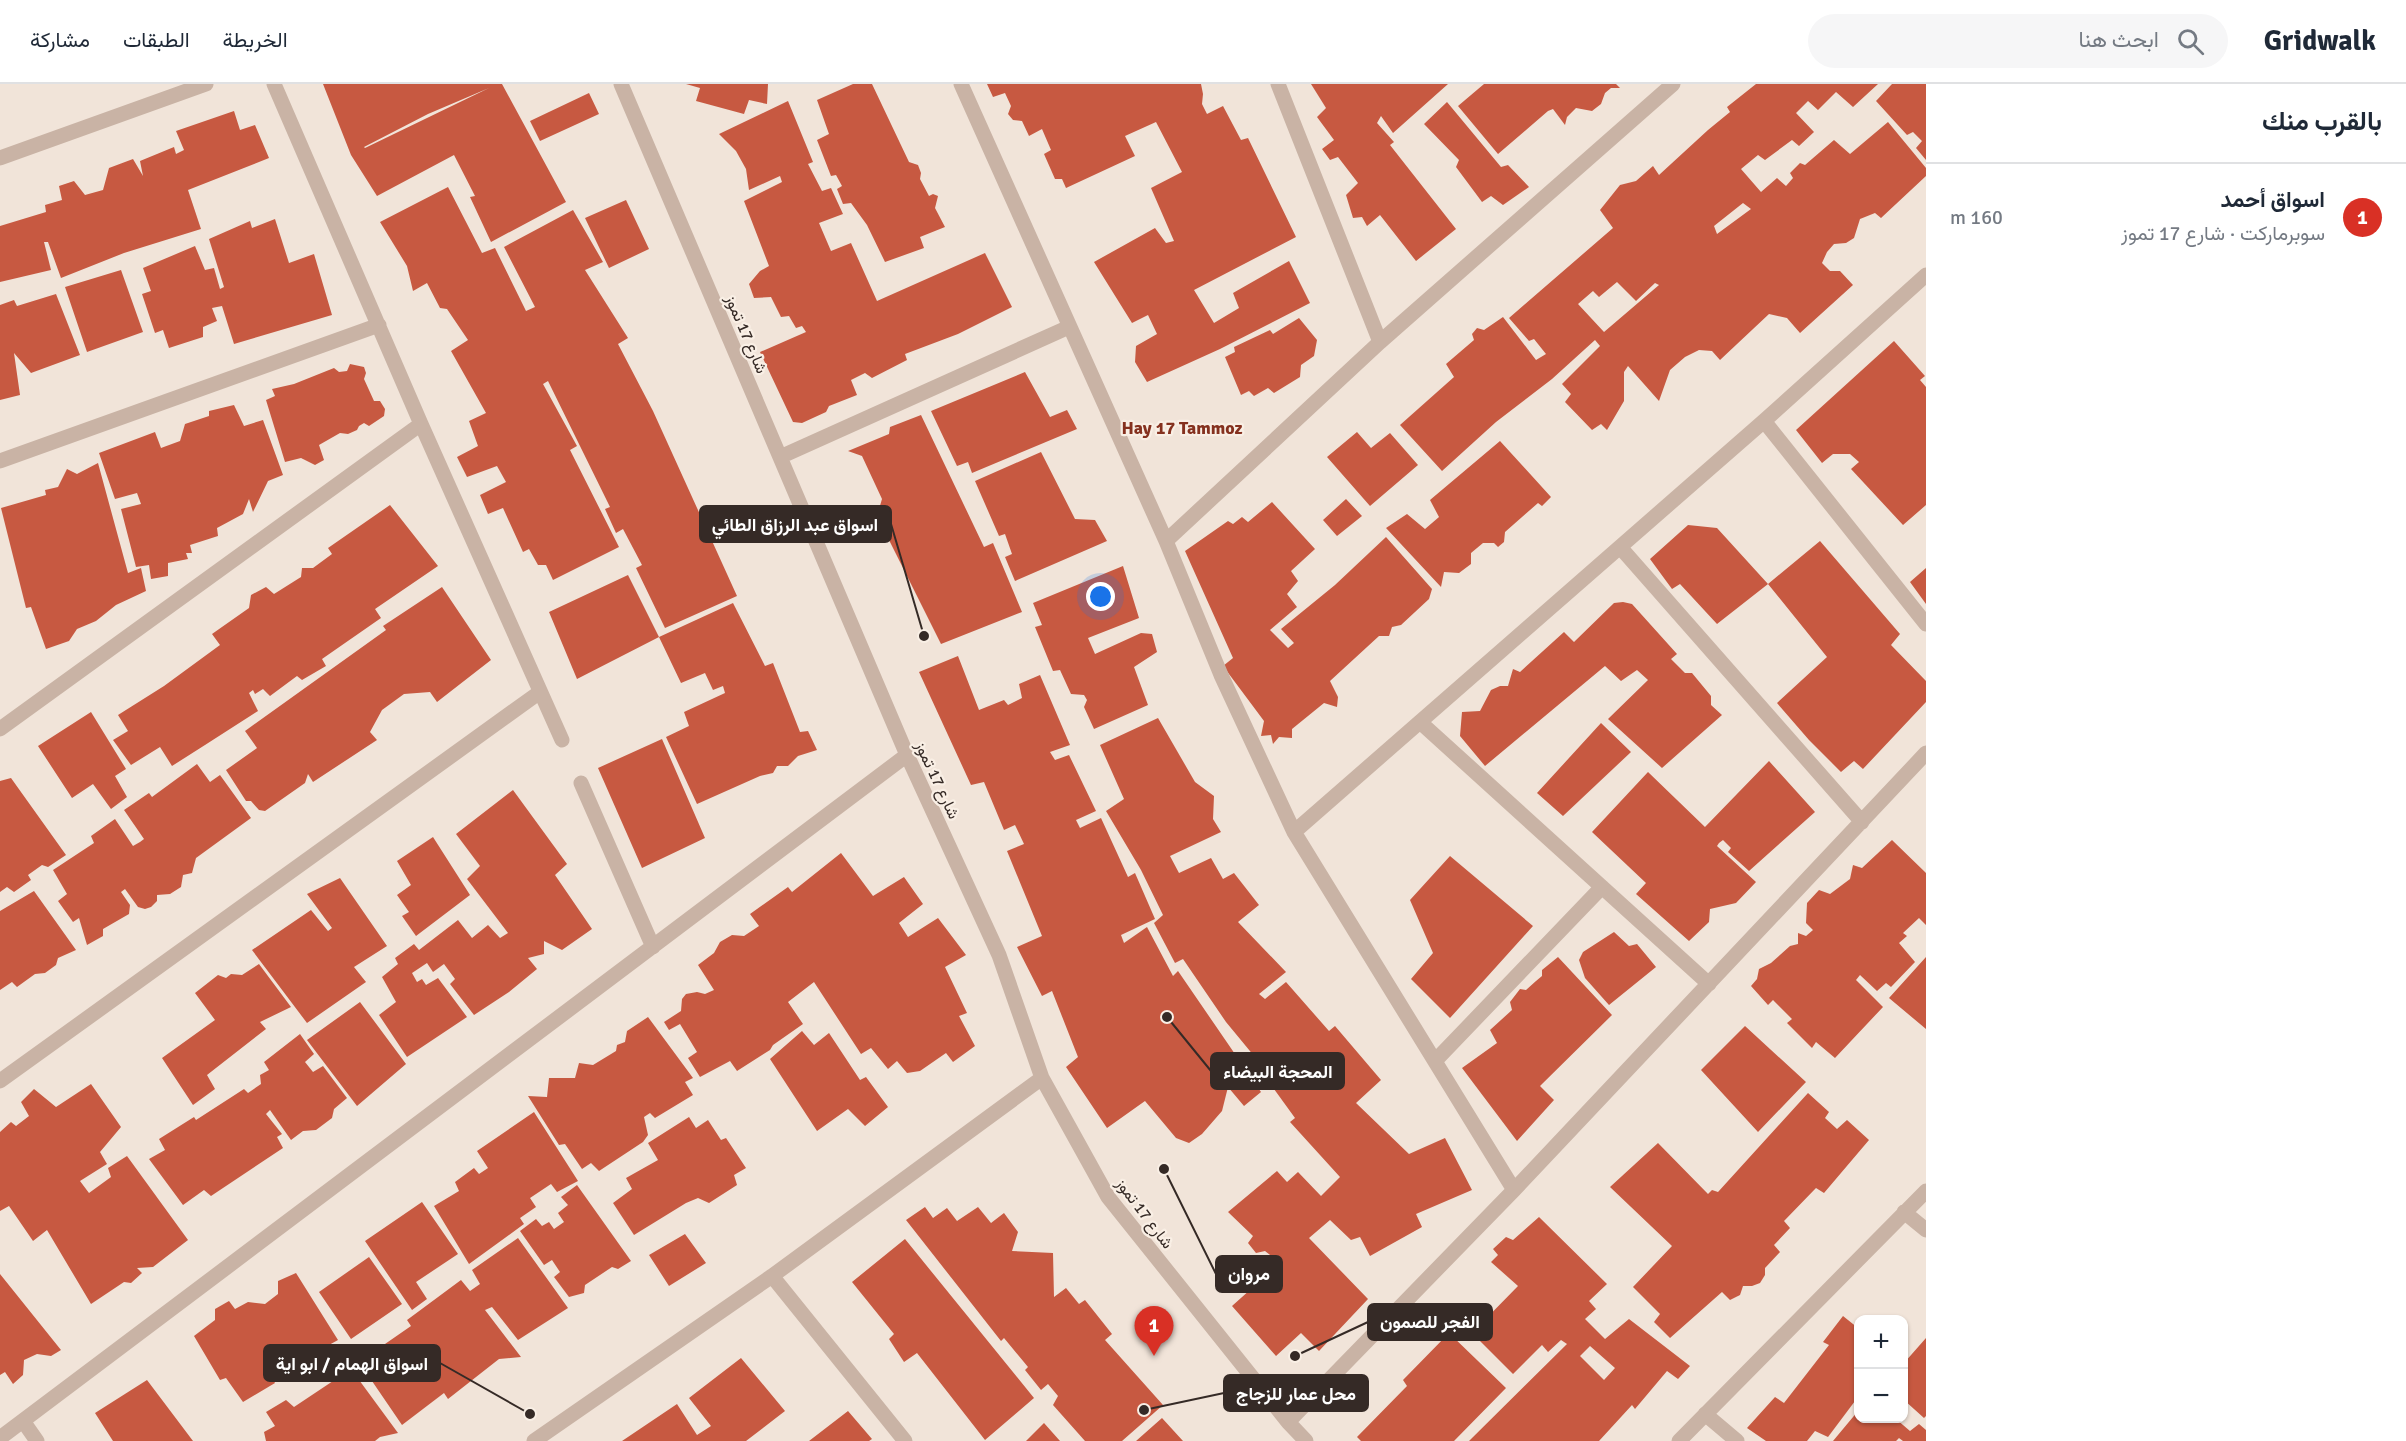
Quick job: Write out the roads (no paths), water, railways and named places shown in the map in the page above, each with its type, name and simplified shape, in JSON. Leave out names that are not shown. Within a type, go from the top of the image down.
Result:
[{"type":"street","points":[[0,158],[206,84]]},
{"type":"street","points":[[274,84],[421,424],[562,740]]},
{"type":"street","name":"شارع 17 تموز","points":[[621,84],[907,755],[999,956],[1042,1078],[1108,1197],[1288,1422],[1306,1441]]},
{"type":"street","points":[[961,84],[1166,541],[1221,675],[1294,832],[1514,1190]]},
{"type":"street","points":[[1278,84],[1380,342]]},
{"type":"street","points":[[1166,541],[1380,342],[1673,84]]},
{"type":"street","points":[[1294,832],[1764,421],[1926,275]]},
{"type":"street","points":[[0,460],[380,325]]},
{"type":"street","points":[[780,457],[1069,327]]},
{"type":"street","points":[[1764,421],[1926,624]]},
{"type":"street","points":[[0,729],[421,424]]},
{"type":"street","points":[[1620,547],[1862,822]]},
{"type":"street","points":[[0,1082],[540,692]]},
{"type":"street","points":[[1420,722],[1709,984]]},
{"type":"street","points":[[1288,1422],[1514,1190],[1926,753]]},
{"type":"street","points":[[0,1438],[907,755]]},
{"type":"street","points":[[581,783],[653,948]]},
{"type":"street","points":[[1435,1061],[1602,887]]},
{"type":"street","points":[[534,1441],[772,1276],[1042,1078]]},
{"type":"street","points":[[1679,1441],[1926,1191]]},
{"type":"street","points":[[1904,1212],[1926,1230]]},
{"type":"street","points":[[772,1276],[905,1441]]},
{"type":"street","points":[[1705,1414],[1737,1441]]},
{"type":"street","points":[[23,1421],[37,1441]]},
{"type":"place","name":"اسواق عبد الرزاق الطائي","points":[[924,636]]},
{"type":"place","name":"المحجة البيضاء","points":[[1167,1017]]},
{"type":"place","name":"مروان","points":[[1164,1169]]},
{"type":"place","name":"اسواق أحمد","points":[[1154,1356]]},
{"type":"place","name":"الفجر للصمون","points":[[1295,1356]]},
{"type":"place","name":"محل عمار للزجاج","points":[[1144,1410]]},
{"type":"place","name":"اسواق الهمام / ابو اية","points":[[530,1414]]},
{"type":"district","name":"Hay 17 Tammoz","points":[[1182,428]]}]
